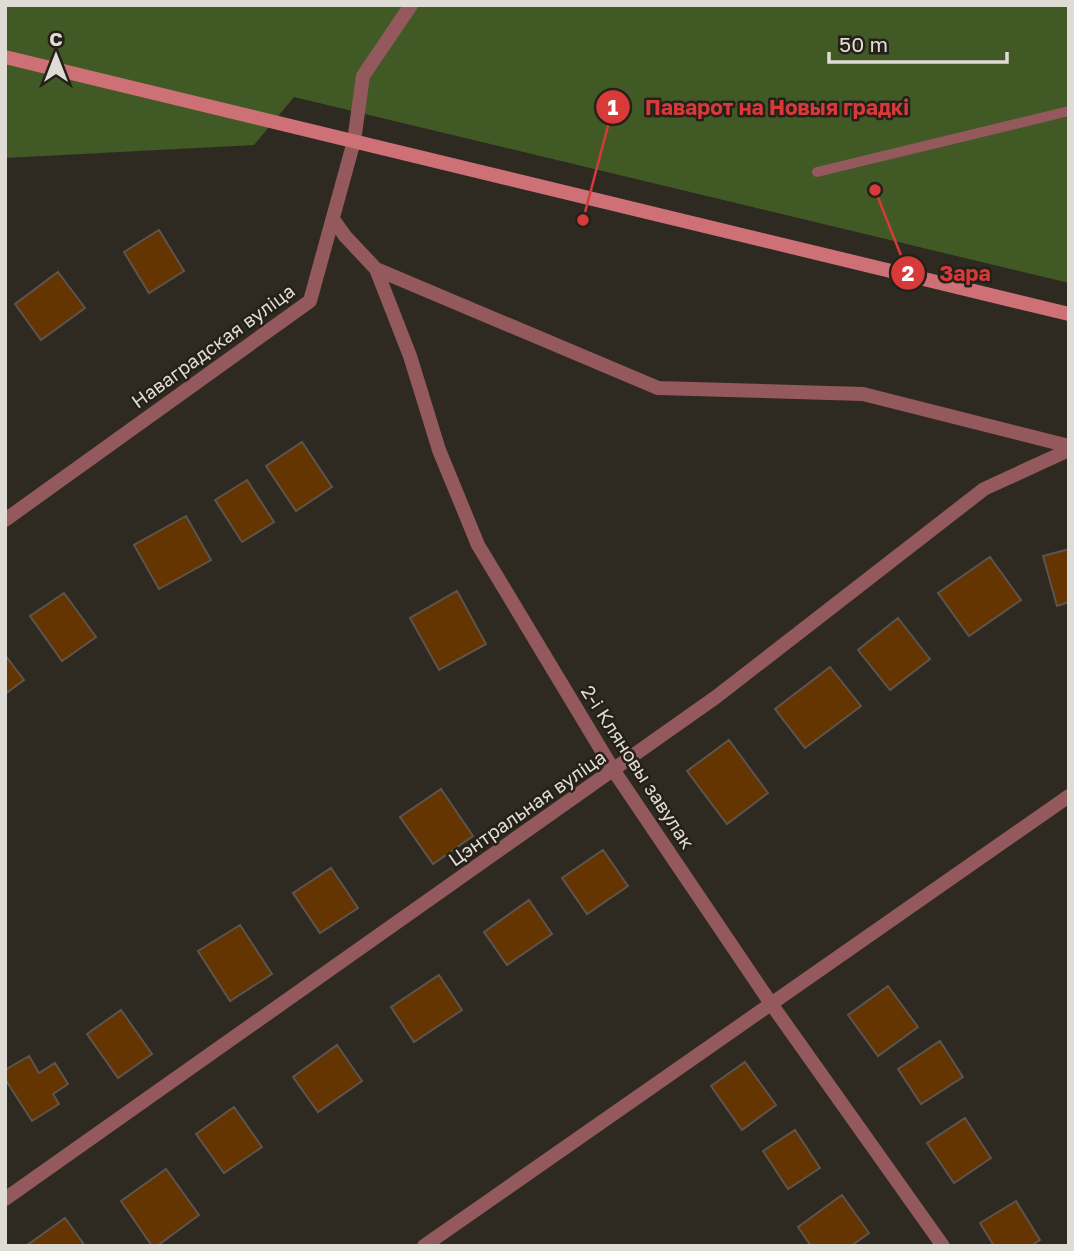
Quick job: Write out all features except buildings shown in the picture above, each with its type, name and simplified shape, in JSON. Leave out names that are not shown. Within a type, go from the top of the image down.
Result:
[{"type":"main road","points":[[5,57],[1069,314]]},
{"type":"street","name":"Наваградская вуліца","points":[[5,520],[310,301],[354,141],[363,76],[411,5]]},
{"type":"street","points":[[333,219],[376,269],[658,387],[863,394],[1069,448]]},
{"type":"street","name":"2-і Кляновы завулак","points":[[376,269],[410,356],[439,450],[478,545],[614,771],[772,1004],[943,1246]]},
{"type":"street","name":"Цэнтральная вуліца","points":[[5,1199],[614,771],[716,697],[984,489],[1069,448]]},
{"type":"street","points":[[424,1246],[1069,796]]},
{"type":"lane","points":[[817,172],[1069,111]]},
{"type":"green space","points":[[5,5],[1069,5],[1069,283],[294,97],[254,145],[5,158]]},
{"type":"place","name":"Зара","points":[[875,190]]},
{"type":"place","name":"Паварот на Новыя градкі","points":[[583,220]]}]
